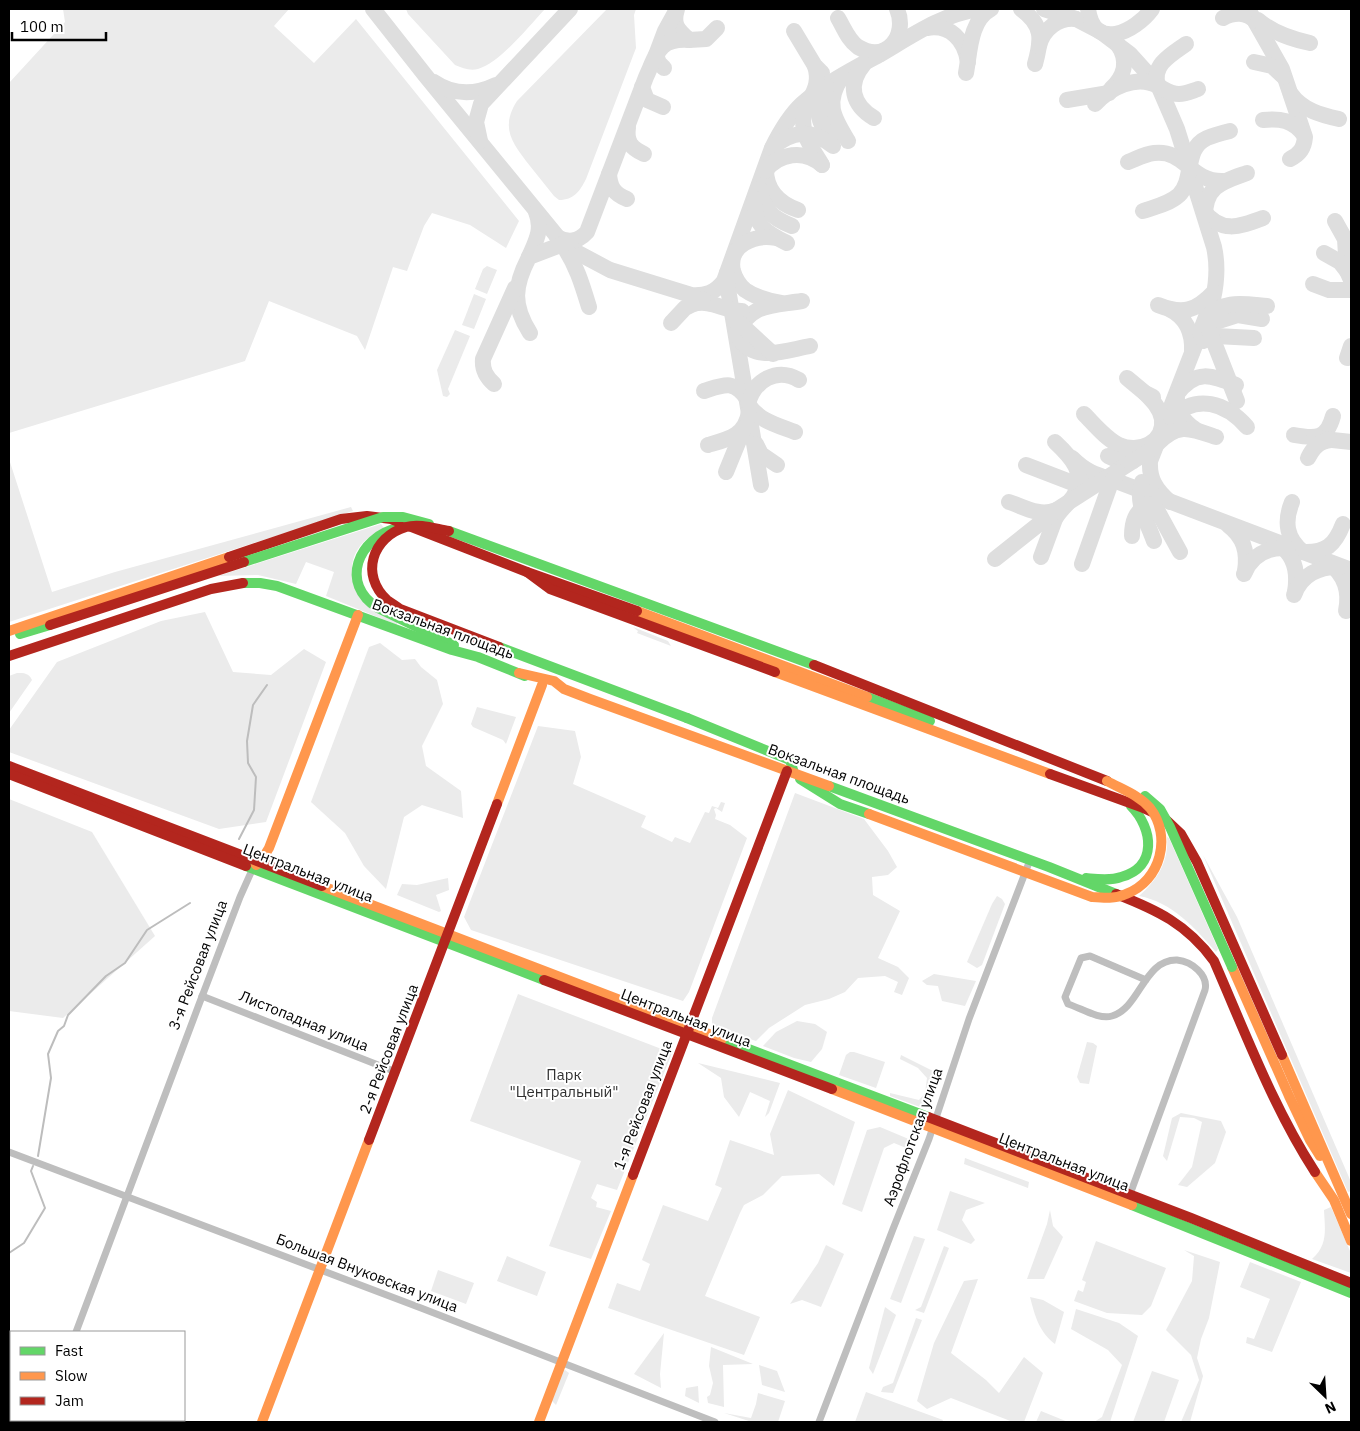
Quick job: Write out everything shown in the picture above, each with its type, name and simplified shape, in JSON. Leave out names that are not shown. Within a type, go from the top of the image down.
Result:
[{"type":"main road","points":[[9,631],[342,519],[373,516],[391,518],[527,572],[983,741],[1001,755]]},
{"type":"main road","points":[[9,638],[384,517],[413,518],[822,668],[1139,793],[1152,801],[1162,812],[1310,1140],[1339,1186]]},
{"type":"main road","points":[[449,531],[408,526],[390,533],[382,541],[374,556],[373,576],[380,594],[400,609],[687,718],[790,760],[790,772],[840,804],[1092,897],[1104,899],[1118,898],[1134,892],[1152,876],[1159,861],[1162,839],[1159,826],[1149,807],[1107,781]]},
{"type":"main road","points":[[412,526],[385,532],[369,542],[360,557],[358,568],[358,580],[362,590],[372,604],[478,657]]},
{"type":"main road","points":[[527,572],[550,589],[1112,796],[1164,817],[1179,830],[1188,844],[1351,1214]]},
{"type":"main road","name":"Вокзальная площадь","points":[[9,656],[211,589],[244,582],[271,584],[452,650],[519,672],[554,681],[564,689],[1078,878],[1163,914],[1186,930],[1210,954],[1283,1116],[1298,1145],[1334,1200],[1351,1240]]},
{"type":"main road","name":"3-я Рейсовая улица","points":[[257,865],[267,853],[358,615]]},
{"type":"main road","points":[[661,630],[674,625]]},
{"type":"main road","name":"Вокзальная площадь","points":[[519,672],[542,685],[554,689],[564,689]]},
{"type":"main road","points":[[803,682],[816,679]]},
{"type":"main road","name":"2-я Рейсовая улица","points":[[262,1422],[542,685]]},
{"type":"main road","name":"Центральная улица","points":[[9,766],[257,865]]},
{"type":"main road","name":"1-я Рейсовая улица","points":[[539,1422],[688,1030],[790,772]]},
{"type":"main road","name":"Центральная улица","points":[[9,774],[447,937],[1351,1283]]},
{"type":"main road","points":[[1078,878],[1120,878],[1135,870],[1145,858],[1149,840],[1145,823],[1132,807],[1112,796]]},
{"type":"main road","name":"Центральная улица","points":[[1128,1199],[1351,1292]]},
{"type":"street","name":"Аэрофлотская улица","points":[[819,1422],[934,1124],[969,1019],[1030,860]]},
{"type":"street","name":"3-я Рейсовая улица","points":[[76,1331],[240,897],[257,865]]},
{"type":"street","points":[[1128,1199],[1206,985],[1203,976],[1196,968],[1189,963],[1179,960],[1170,961],[1161,966],[1146,980],[1125,1009],[1110,1016],[1101,1016],[1068,1004],[1065,997],[1081,958],[1084,956],[1090,956],[1146,980]]},
{"type":"street","name":"Листопадная улица","points":[[202,996],[396,1072]]},
{"type":"street","name":"Большая Внуковская улица","points":[[9,1152],[715,1422]]},
{"type":"green space","points":[[63,9],[289,9],[274,26],[314,63],[356,19],[519,221],[506,248],[470,225],[432,213],[424,226],[407,271],[393,267],[365,350],[357,336],[269,301],[245,361],[9,433],[9,83],[65,22]]},
{"type":"green space","points":[[406,9],[545,9],[505,52],[487,65],[472,70],[455,65],[408,14]]},
{"type":"green space","points":[[607,9],[636,9],[634,15],[636,48],[586,179],[573,197],[559,200],[530,166],[513,142],[510,135],[509,119],[517,101]]},
{"type":"green space","points":[[487,266],[497,270],[487,294],[475,289],[483,269]]},
{"type":"green space","points":[[474,294],[486,299],[474,329],[462,325]]},
{"type":"green space","points":[[455,330],[470,336],[448,389],[450,394],[447,397],[443,396],[437,370]]},
{"type":"green space","points":[[9,459],[52,592],[115,572],[351,507],[353,511],[9,622]]},
{"type":"green space","points":[[381,524],[384,528],[369,537],[358,548],[353,562],[353,580],[359,596],[373,608],[397,622],[397,625],[326,596],[334,572],[306,562],[296,584],[258,575],[218,576]]},
{"type":"green space","points":[[205,612],[233,672],[271,675],[304,649],[326,662],[266,822],[219,829],[9,752],[9,730],[57,662],[161,621]]},
{"type":"green space","points":[[633,627],[668,641],[671,646],[637,633],[638,631]]},
{"type":"green space","points":[[380,643],[402,660],[415,659],[421,667],[437,680],[443,704],[422,746],[426,766],[461,791],[463,818],[422,805],[404,817],[386,889],[364,866],[345,833],[311,802],[369,647]]},
{"type":"green space","points":[[17,673],[26,674],[32,680],[9,713],[9,676]]},
{"type":"green space","points":[[477,707],[516,717],[506,744],[503,740],[473,727],[471,724]]},
{"type":"green space","points":[[538,726],[575,731],[581,757],[573,784],[646,816],[641,827],[672,842],[675,837],[690,843],[705,812],[709,813],[712,806],[718,808],[721,802],[725,803],[722,812],[716,808],[714,809],[715,819],[730,825],[747,838],[689,992],[683,1001],[471,930],[464,917]]},
{"type":"green space","points":[[795,793],[864,819],[888,851],[897,867],[888,875],[872,877],[873,895],[900,911],[878,958],[898,967],[909,978],[902,995],[894,992],[898,982],[885,976],[858,978],[845,992],[829,999],[805,1005],[769,1028],[756,1041],[712,1027],[712,1018]]},
{"type":"green space","points":[[9,799],[92,832],[155,936],[63,1018],[9,1011]]},
{"type":"green space","points":[[1167,837],[1218,949],[1216,952],[1182,917],[1162,904],[1139,896],[1151,884],[1164,862]]},
{"type":"green space","points":[[1203,855],[1237,917],[1351,1182],[1351,1191],[1348,1192]]},
{"type":"green space","points":[[448,878],[449,890],[436,895],[441,911],[439,912],[397,895],[402,884],[417,885]]},
{"type":"green space","points":[[997,896],[1005,904],[982,965],[977,968],[967,962]]},
{"type":"green space","points":[[934,974],[976,981],[965,1006],[942,1001],[938,986],[927,985],[922,981]]},
{"type":"green space","name":"Парк \"Центральный\"","points":[[518,994],[672,1053],[617,1190],[597,1184],[591,1198],[597,1202],[596,1207],[611,1211],[591,1259],[549,1246],[581,1161],[470,1121]]},
{"type":"green space","points":[[797,1021],[815,1024],[827,1032],[822,1049],[811,1062],[794,1058],[763,1046],[776,1032]]},
{"type":"green space","points":[[1087,1042],[1097,1046],[1089,1084],[1080,1083],[1077,1077]]},
{"type":"green space","points":[[850,1052],[885,1062],[876,1088],[839,1075],[846,1055]]},
{"type":"green space","points":[[901,1055],[933,1071],[938,1081],[932,1099],[920,1107],[890,1096],[890,1093],[919,1100],[925,1093],[927,1078],[918,1068],[900,1059]]},
{"type":"green space","points":[[698,1063],[780,1083],[769,1113],[765,1117],[770,1101],[750,1092],[739,1117],[724,1097],[721,1078]]},
{"type":"green space","points":[[788,1090],[855,1122],[834,1186],[819,1174],[782,1176],[763,1195],[744,1205],[740,1213],[705,1296],[760,1317],[744,1355],[608,1308],[617,1283],[640,1291],[650,1264],[642,1260],[663,1205],[708,1221],[722,1188],[715,1185],[730,1140],[774,1155],[770,1134]]},
{"type":"green space","points":[[1181,1113],[1221,1121],[1226,1132],[1215,1163],[1187,1187],[1178,1185],[1192,1167],[1202,1122],[1194,1118],[1180,1117],[1167,1161],[1163,1156],[1172,1118]]},
{"type":"green space","points":[[880,1127],[911,1140],[911,1150],[894,1143],[884,1148],[862,1212],[842,1204],[867,1130]]},
{"type":"green space","points":[[965,1158],[1029,1182],[1028,1188],[964,1164]]},
{"type":"green space","points":[[950,1191],[985,1203],[966,1210],[962,1220],[975,1240],[971,1244],[937,1230]]},
{"type":"green space","points":[[1331,1207],[1351,1251],[1351,1273],[1312,1259],[1323,1243],[1325,1231],[1324,1210]]},
{"type":"green space","points":[[1050,1210],[1053,1226],[1063,1237],[1044,1279],[1027,1279],[1047,1224]]},
{"type":"green space","points":[[914,1236],[925,1239],[901,1303],[890,1299]]},
{"type":"green space","points":[[1096,1241],[1166,1268],[1151,1306],[1142,1315],[1107,1313],[1074,1301],[1078,1290],[1083,1292],[1086,1282],[1082,1280]]},
{"type":"green space","points":[[826,1245],[844,1254],[821,1307],[802,1300],[790,1304],[818,1263]]},
{"type":"green space","points":[[944,1246],[949,1248],[924,1313],[915,1310],[921,1307]]},
{"type":"green space","points":[[1184,1250],[1220,1262],[1209,1318],[1201,1339],[1197,1358],[1203,1376],[1190,1422],[1181,1422],[1199,1380],[1191,1355],[1166,1330],[1192,1281],[1194,1256]]},
{"type":"green space","points":[[507,1256],[546,1272],[537,1296],[497,1281]]},
{"type":"green space","points":[[1250,1262],[1301,1282],[1272,1352],[1246,1343],[1247,1337],[1254,1339],[1270,1299],[1240,1287]]},
{"type":"green space","points":[[438,1270],[474,1283],[466,1304],[431,1291]]},
{"type":"green space","points":[[978,1279],[951,1353],[986,1380],[999,1393],[1024,1357],[1043,1373],[1024,1422],[1013,1422],[951,1398],[927,1409],[917,1401],[934,1343],[964,1281]]},
{"type":"green space","points":[[1030,1297],[1043,1300],[1064,1312],[1055,1344],[1041,1329]]},
{"type":"green space","points":[[885,1307],[896,1315],[873,1374],[869,1368]]},
{"type":"green space","points":[[1076,1309],[1119,1323],[1138,1336],[1110,1422],[1094,1422],[1102,1417],[1122,1365],[1108,1350],[1071,1329]]},
{"type":"green space","points":[[916,1318],[922,1320],[893,1393],[881,1392],[883,1387],[893,1383]]},
{"type":"green space","points":[[664,1333],[660,1374],[661,1388],[634,1374]]},
{"type":"green space","points":[[711,1347],[753,1364],[723,1365],[724,1407],[708,1403],[707,1397],[710,1395],[713,1383],[709,1366]]},
{"type":"green space","points":[[759,1365],[777,1371],[785,1392],[762,1385]]},
{"type":"green space","points":[[565,1370],[569,1373],[556,1405],[551,1400],[561,1372]]},
{"type":"green space","points":[[1152,1371],[1179,1380],[1164,1422],[1133,1422]]},
{"type":"green space","points":[[698,1386],[699,1403],[685,1396],[686,1388]]},
{"type":"green space","points":[[866,1392],[943,1420],[942,1422],[855,1422]]},
{"type":"green space","points":[[758,1393],[785,1401],[778,1422],[752,1422],[724,1413],[751,1418]]},
{"type":"green space","points":[[1041,1411],[1068,1422],[1036,1422]]},
{"type":"waterway","points":[[239,839],[254,810],[256,777],[248,763],[247,741],[253,705],[267,685]]},
{"type":"waterway","points":[[38,1156],[51,1078],[48,1054],[58,1031],[64,1026],[68,1015],[106,976],[125,963],[147,930],[190,903]]},
{"type":"waterway","points":[[9,1253],[24,1243],[45,1208],[31,1171],[33,1166]]},
{"type":"waterway","points":[[9,1366],[9,1373]]},
{"type":"taxiway","points":[[373,9],[565,246],[610,270],[691,295],[705,294],[713,291],[724,281],[772,148],[785,124],[797,109],[829,83],[927,27],[952,16],[979,9]]},
{"type":"taxiway","points":[[480,141],[476,122],[481,104],[570,9]]},
{"type":"taxiway","points":[[677,9],[675,19],[677,27],[689,40],[706,39],[717,28]]},
{"type":"taxiway","points":[[838,18],[849,37],[858,47],[878,52],[886,49],[897,37],[900,28],[897,9]]},
{"type":"taxiway","points":[[966,73],[975,28],[984,14],[991,9]]},
{"type":"taxiway","points":[[1021,9],[1033,21],[1039,33],[1039,47],[1035,64]]},
{"type":"taxiway","points":[[1044,9],[1076,19],[1101,32],[1130,54],[1158,85],[1177,129],[1214,247],[1216,273],[1213,299],[1150,461],[1154,484],[1170,502]]},
{"type":"taxiway","points":[[1088,9],[1092,22],[1098,30],[1106,34],[1116,34],[1136,25],[1152,9]]},
{"type":"taxiway","points":[[1248,9],[1282,69],[1305,137],[1301,150],[1290,159]]},
{"type":"taxiway","points":[[664,68],[659,63],[656,55],[665,31],[676,11]]},
{"type":"taxiway","points":[[1223,18],[1240,14],[1256,21]]},
{"type":"taxiway","points":[[1039,46],[1044,34],[1053,25],[1064,20],[1076,19]]},
{"type":"taxiway","points":[[1258,20],[1282,35],[1310,43]]},
{"type":"taxiway","points":[[927,28],[935,27],[955,35],[964,47],[968,62]]},
{"type":"taxiway","points":[[794,31],[815,66],[822,73]]},
{"type":"taxiway","points":[[557,237],[565,240],[576,240],[587,232],[646,77],[657,54],[665,44],[679,40],[689,40]]},
{"type":"taxiway","points":[[1158,85],[1157,72],[1160,66],[1169,56],[1186,44]]},
{"type":"taxiway","points":[[1111,89],[1119,79],[1124,68],[1123,57],[1118,45]]},
{"type":"taxiway","points":[[1254,62],[1272,66],[1284,77]]},
{"type":"taxiway","points":[[864,64],[855,79],[854,94],[861,107],[874,118]]},
{"type":"taxiway","points":[[815,66],[816,84],[804,112],[803,120],[807,139],[822,165]]},
{"type":"taxiway","points":[[842,77],[833,95],[832,103],[835,117],[848,141]]},
{"type":"taxiway","points":[[434,82],[449,89],[464,92],[480,91],[496,85]]},
{"type":"taxiway","points":[[1095,104],[1116,88],[1132,82],[1150,83],[1176,94],[1184,94],[1198,89]]},
{"type":"taxiway","points":[[642,87],[647,100],[663,107]]},
{"type":"taxiway","points":[[827,87],[820,103],[819,116],[832,144]]},
{"type":"taxiway","points":[[1067,100],[1109,93]]},
{"type":"taxiway","points":[[1291,94],[1295,100],[1306,108],[1319,114],[1339,119]]},
{"type":"taxiway","points":[[1263,120],[1275,119],[1286,121],[1295,126],[1304,135]]},
{"type":"taxiway","points":[[628,127],[630,144],[644,154]]},
{"type":"taxiway","points":[[1143,211],[1166,203],[1179,195],[1187,181],[1195,149],[1207,138],[1230,131]]},
{"type":"taxiway","points":[[772,148],[787,138],[802,134],[810,134],[825,140],[833,146]]},
{"type":"taxiway","points":[[1128,162],[1144,155],[1165,153],[1181,160],[1203,176],[1212,180],[1223,181]]},
{"type":"taxiway","points":[[765,171],[777,160],[792,155],[807,157],[822,165]]},
{"type":"taxiway","points":[[766,167],[766,175],[774,195],[784,204],[798,210]]},
{"type":"taxiway","points":[[1205,216],[1208,198],[1212,192],[1230,179],[1247,173]]},
{"type":"taxiway","points":[[609,174],[610,183],[614,190],[627,199]]},
{"type":"taxiway","points":[[760,189],[764,203],[770,213],[792,226]]},
{"type":"taxiway","points":[[755,199],[756,215],[762,227],[773,236],[787,243]]},
{"type":"taxiway","points":[[1203,210],[1217,223],[1231,226],[1238,226],[1263,218]]},
{"type":"taxiway","points":[[529,257],[539,229],[536,212]]},
{"type":"taxiway","points":[[1335,221],[1345,239],[1347,271],[1351,280]]},
{"type":"taxiway","points":[[776,238],[760,238],[744,243],[734,254],[732,262],[735,276],[745,290],[753,295],[781,303]]},
{"type":"taxiway","points":[[530,333],[520,313],[517,295],[524,267],[529,257],[571,241]]},
{"type":"taxiway","points":[[562,244],[575,267],[589,307]]},
{"type":"taxiway","points":[[1324,253],[1340,262],[1347,271]]},
{"type":"taxiway","points":[[727,273],[727,283],[761,485]]},
{"type":"taxiway","points":[[1313,284],[1329,290],[1351,290]]},
{"type":"taxiway","points":[[494,384],[485,373],[483,359],[515,288]]},
{"type":"taxiway","points":[[1158,305],[1175,310],[1189,309],[1201,303],[1214,292]]},
{"type":"taxiway","points":[[671,323],[685,308],[703,299]]},
{"type":"taxiway","points":[[802,301],[771,305],[755,311],[748,316],[736,334],[743,343],[751,349],[760,352],[779,352],[810,346]]},
{"type":"taxiway","points":[[693,304],[706,303],[742,311]]},
{"type":"taxiway","points":[[1237,401],[1206,318],[1219,308],[1227,305],[1267,306]]},
{"type":"taxiway","points":[[1169,309],[1180,316],[1187,326],[1190,332],[1192,352]]},
{"type":"taxiway","points":[[1200,333],[1216,322],[1238,315],[1262,319]]},
{"type":"taxiway","points":[[734,318],[773,354]]},
{"type":"taxiway","points":[[1203,341],[1216,336],[1254,338]]},
{"type":"taxiway","points":[[1347,358],[1351,346]]},
{"type":"taxiway","points":[[795,432],[775,425],[757,415],[748,404],[755,388],[768,378],[783,375],[799,380]]},
{"type":"taxiway","points":[[1195,429],[1183,418],[1178,405],[1177,394],[1184,386],[1204,376],[1236,385]]},
{"type":"taxiway","points":[[1127,378],[1153,397]]},
{"type":"taxiway","points":[[704,391],[728,385],[737,388],[747,399]]},
{"type":"taxiway","points":[[1084,414],[1109,439],[1119,445],[1134,448],[1142,447],[1155,440],[1162,427],[1159,411],[1145,393]]},
{"type":"taxiway","points":[[1171,418],[1191,405],[1211,404],[1230,412],[1247,427]]},
{"type":"taxiway","points":[[708,445],[729,438],[740,431],[747,420],[749,412]]},
{"type":"taxiway","points":[[1294,435],[1320,436],[1331,424],[1333,416]]},
{"type":"taxiway","points":[[726,472],[744,428]]},
{"type":"taxiway","points":[[1157,444],[1171,432],[1185,429],[1199,431],[1216,437]]},
{"type":"taxiway","points":[[1314,438],[1351,442]]},
{"type":"taxiway","points":[[1308,458],[1317,446],[1331,440]]},
{"type":"taxiway","points":[[1041,557],[1055,519],[1073,497],[1079,481],[1076,466],[1055,442]]},
{"type":"taxiway","points":[[756,444],[761,454],[777,465]]},
{"type":"taxiway","points":[[995,559],[1058,509],[1155,447]]},
{"type":"taxiway","points":[[1108,456],[1121,462],[1133,461]]},
{"type":"taxiway","points":[[1072,458],[1083,467],[1098,475],[1351,570]]},
{"type":"taxiway","points":[[1026,465],[1078,485],[1087,486]]},
{"type":"taxiway","points":[[1082,564],[1110,485],[1118,472]]},
{"type":"taxiway","points":[[1142,482],[1140,490],[1141,505],[1154,541]]},
{"type":"taxiway","points":[[1140,493],[1157,510],[1180,552]]},
{"type":"taxiway","points":[[1009,502],[1038,512],[1056,510]]},
{"type":"taxiway","points":[[1292,502],[1289,509],[1288,529],[1293,541],[1303,552],[1318,551],[1329,546],[1337,537],[1343,524]]},
{"type":"taxiway","points":[[1132,536],[1135,518],[1140,510],[1148,504]]},
{"type":"taxiway","points":[[1228,525],[1238,535],[1244,545],[1246,557],[1245,571]]},
{"type":"taxiway","points":[[1279,545],[1285,549],[1292,560],[1296,572],[1295,592]]},
{"type":"taxiway","points":[[1244,574],[1251,562],[1261,554],[1273,549],[1287,548]]},
{"type":"taxiway","points":[[1329,563],[1339,573],[1345,584],[1347,591],[1346,611]]},
{"type":"taxiway","points":[[1294,595],[1301,582],[1312,573],[1325,568],[1340,567]]},
{"type":"traffic: fast","points":[[244,562],[383,517],[403,517],[429,524]]},
{"type":"traffic: fast","points":[[398,528],[384,533],[364,551],[358,562],[357,575],[359,587],[366,598],[378,608],[454,645]]},
{"type":"traffic: fast","points":[[449,531],[814,665]]},
{"type":"traffic: fast","points":[[243,583],[277,586],[452,650],[478,657],[525,676]]},
{"type":"traffic: fast","points":[[20,634],[50,625]]},
{"type":"traffic: fast","points":[[499,647],[687,718]]},
{"type":"traffic: fast","points":[[867,697],[930,721]]},
{"type":"traffic: fast","points":[[687,718],[790,760],[794,773]]},
{"type":"traffic: fast","points":[[800,779],[840,804],[869,814]]},
{"type":"traffic: fast","points":[[829,786],[1049,867],[1116,894]]},
{"type":"traffic: fast","points":[[1145,796],[1160,809],[1170,827],[1232,967]]},
{"type":"traffic: fast","points":[[1086,878],[1117,878],[1133,872],[1141,865],[1146,856],[1148,846],[1147,835],[1144,825],[1131,806]]},
{"type":"traffic: fast","points":[[246,866],[544,980]]},
{"type":"traffic: fast","points":[[722,1039],[928,1117]]},
{"type":"traffic: fast","points":[[1132,1205],[1351,1293]]},
{"type":"traffic: slow","points":[[9,631],[229,557]]},
{"type":"traffic: slow","points":[[637,611],[867,697]]},
{"type":"traffic: slow","points":[[256,865],[261,861],[269,848],[358,615]]},
{"type":"traffic: slow","points":[[775,672],[1050,774]]},
{"type":"traffic: slow","points":[[519,673],[554,681],[564,689],[590,699],[829,786]]},
{"type":"traffic: slow","points":[[497,804],[542,685]]},
{"type":"traffic: slow","points":[[869,814],[1092,897],[1122,896],[1138,888],[1148,879],[1155,868],[1161,844],[1160,831],[1157,819],[1146,803],[1107,781]]},
{"type":"traffic: slow","points":[[322,886],[722,1039]]},
{"type":"traffic: slow","points":[[1232,967],[1289,1096],[1310,1140],[1320,1156]]},
{"type":"traffic: slow","points":[[1282,1055],[1351,1214]]},
{"type":"traffic: slow","points":[[832,1089],[1132,1205]]},
{"type":"traffic: slow","points":[[262,1422],[369,1140]]},
{"type":"traffic: slow","points":[[1315,1172],[1334,1200],[1351,1241]]},
{"type":"traffic: slow","points":[[539,1422],[633,1175]]},
{"type":"traffic: jam","points":[[229,557],[341,519],[367,516],[391,519],[527,572],[637,611]]},
{"type":"traffic: jam","points":[[449,531],[411,526],[394,532],[378,548],[372,569],[374,579],[379,590],[387,600],[400,609],[499,647]]},
{"type":"traffic: jam","points":[[50,625],[244,562]]},
{"type":"traffic: jam","points":[[527,572],[550,589],[775,672]]},
{"type":"traffic: jam","points":[[9,656],[211,589],[243,583]]},
{"type":"traffic: jam","points":[[814,665],[1107,781]]},
{"type":"traffic: jam","points":[[9,766],[322,886]]},
{"type":"traffic: jam","points":[[633,1175],[787,771]]},
{"type":"traffic: jam","points":[[9,774],[246,866]]},
{"type":"traffic: jam","points":[[1050,774],[1141,807],[1163,817],[1181,834],[1197,862],[1282,1055]]},
{"type":"traffic: jam","points":[[369,1140],[497,804]]},
{"type":"traffic: jam","points":[[1116,894],[1158,912],[1182,928],[1204,948],[1214,961],[1273,1095],[1286,1122],[1315,1172]]},
{"type":"traffic: jam","points":[[544,980],[832,1089]]},
{"type":"traffic: jam","points":[[928,1117],[1191,1218],[1351,1283]]}]
